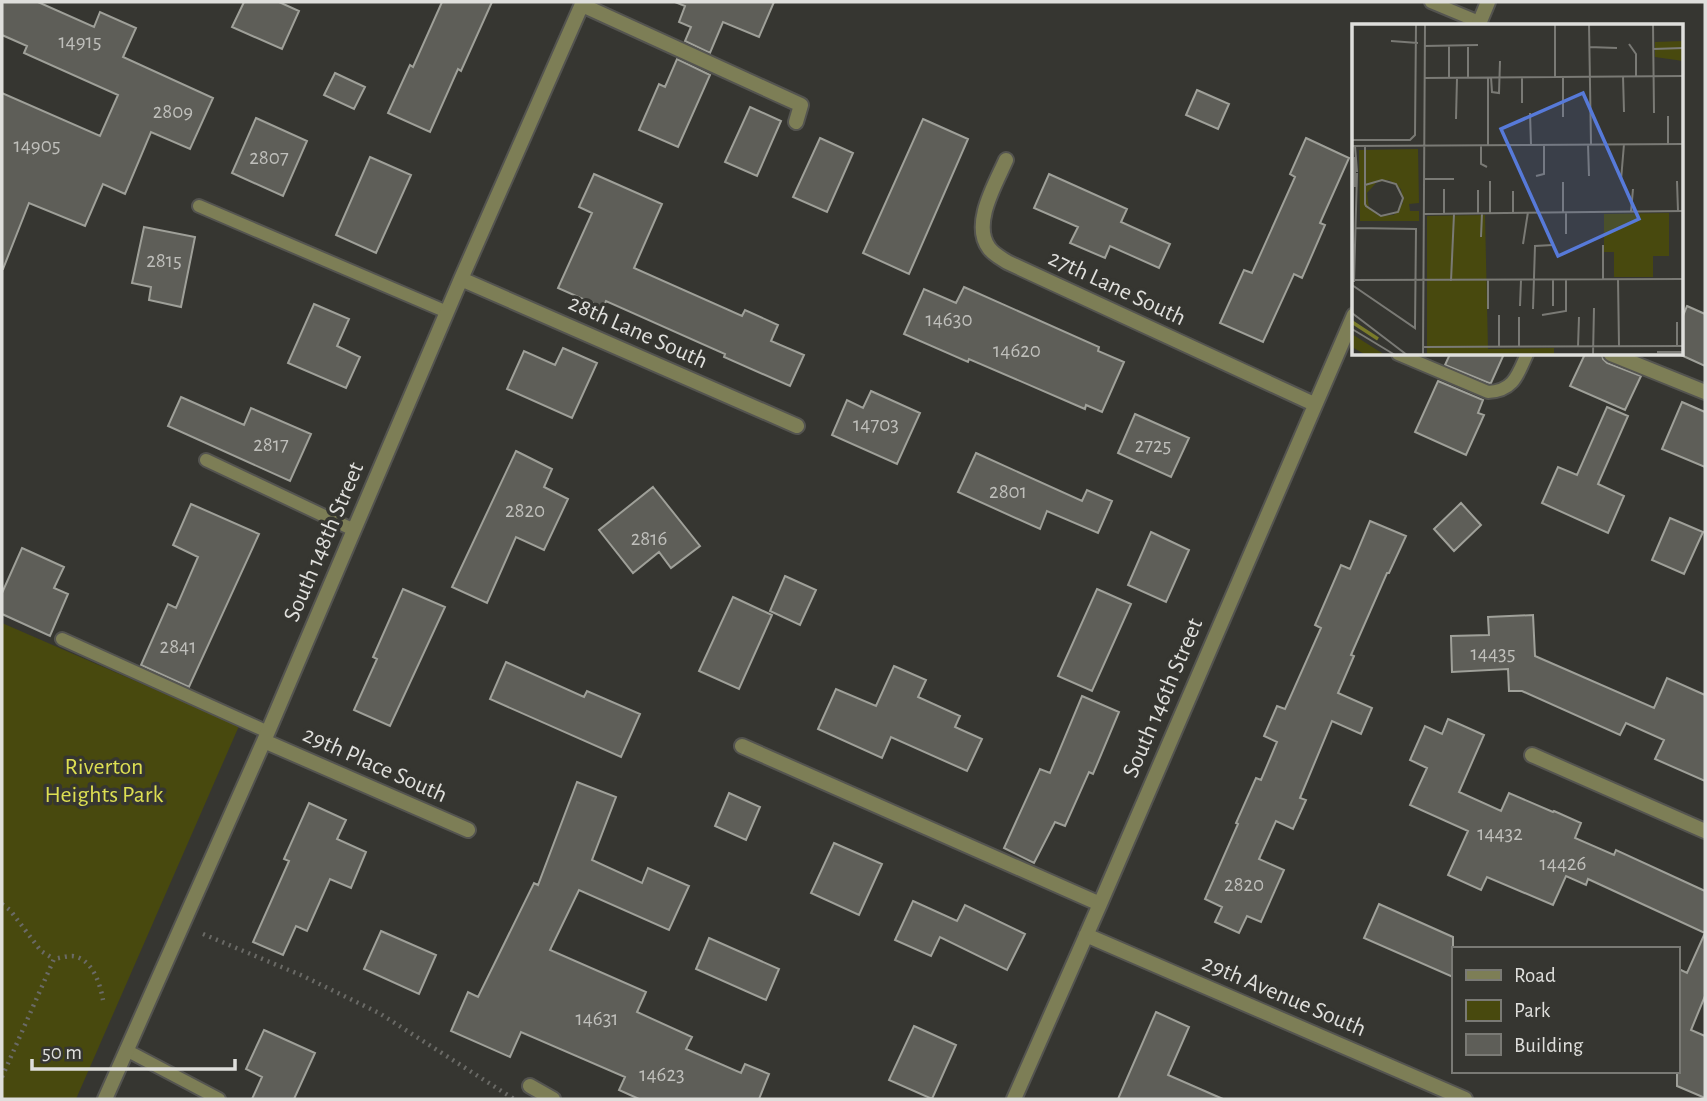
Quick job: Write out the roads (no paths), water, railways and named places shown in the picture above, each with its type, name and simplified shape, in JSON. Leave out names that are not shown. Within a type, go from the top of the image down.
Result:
[{"type":"street","points":[[1478,24],[1488,2]]},
{"type":"street","points":[[582,4],[801,106],[796,122]]},
{"type":"street","name":"South 148th Street","points":[[105,1099],[266,737],[461,279],[582,4]]},
{"type":"street","name":"27th Lane South","points":[[1006,160],[984,212],[983,233],[989,249],[1007,262],[1314,404]]},
{"type":"street","name":"28th Lane South","points":[[461,279],[797,426]]},
{"type":"street","name":"South 146th Street","points":[[1014,1099],[1314,404],[1350,332]]},
{"type":"street","points":[[1613,355],[1705,392]]},
{"type":"street","name":"29th Place South","points":[[266,737],[468,830]]},
{"type":"street","points":[[743,746],[1100,904]]},
{"type":"street","points":[[1532,755],[1705,831]]},
{"type":"street","name":"29th Avenue South","points":[[1086,935],[1465,1099]]},
{"type":"street","points":[[530,1086],[554,1099]]},
{"type":"lane","points":[[1431,2],[1478,24]]},
{"type":"lane","points":[[199,206],[447,312]]},
{"type":"lane","points":[[1400,355],[1488,392],[1499,392],[1515,381],[1527,355]]},
{"type":"lane","points":[[206,460],[354,530]]},
{"type":"lane","points":[[62,639],[266,737]]},
{"type":"lane","points":[[126,1050],[219,1099]]},
{"type":"park label","name":"Riverton Heights Park","points":[[104,781]]}]
